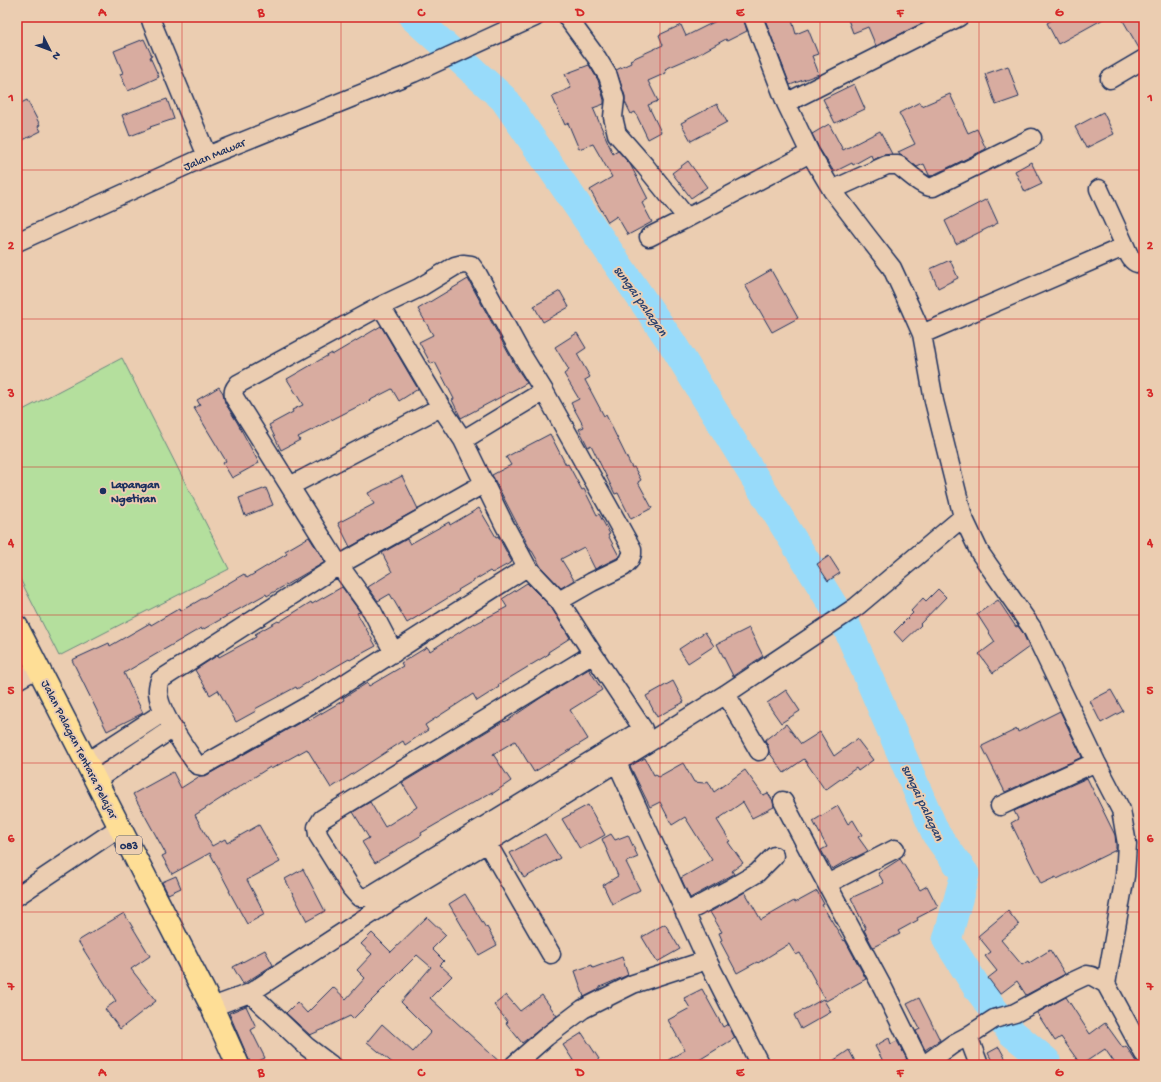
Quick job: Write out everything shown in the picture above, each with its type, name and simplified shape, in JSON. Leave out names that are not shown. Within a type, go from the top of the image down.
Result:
[{"type":"main road","name":"Jalan Palagan Tentara Pelajar","points":[[17,627],[212,1007],[238,1065]]},
{"type":"street","points":[[150,17],[207,156]]},
{"type":"street","name":"Jalan Mawar","points":[[18,240],[207,156],[413,73],[535,17]]},
{"type":"street","points":[[568,17],[608,76],[616,99],[613,117],[617,134],[646,166],[687,218]]},
{"type":"street","points":[[753,17],[786,103],[810,153],[832,190],[892,268],[922,334],[934,401],[963,517],[980,553],[1032,628],[1096,762],[1121,810],[1127,844],[1124,876],[1106,984]]},
{"type":"street","points":[[786,103],[959,17]]},
{"type":"street","points":[[1110,79],[1144,59]]},
{"type":"street","points":[[832,190],[887,165],[893,164],[898,165],[924,185],[930,188],[934,187],[1032,138]]},
{"type":"street","points":[[650,237],[810,153]]},
{"type":"street","points":[[1099,189],[1134,262],[1144,264]]},
{"type":"street","points":[[922,334],[1125,246]]},
{"type":"street","points":[[394,653],[372,611],[339,565],[234,397],[233,392],[234,388],[238,384],[381,306],[419,288],[455,266],[463,264],[471,266],[477,273],[632,549],[632,554],[629,561],[623,567],[592,582],[559,601]]},
{"type":"street","points":[[212,1007],[250,993],[398,897],[456,852],[643,729],[592,654],[559,601],[527,567],[463,440],[441,407],[381,306]]},
{"type":"street","points":[[463,440],[544,391]]},
{"type":"street","points":[[290,486],[441,407]]},
{"type":"street","points":[[485,483],[339,565],[160,680],[157,690],[160,704],[197,766],[202,766],[327,694],[394,653],[527,567]]},
{"type":"street","points":[[592,654],[322,819],[317,827],[318,835],[351,888],[359,897],[368,897],[456,852],[487,843],[617,763],[726,694],[856,607],[963,517]]},
{"type":"street","points":[[17,680],[38,668]]},
{"type":"street","points":[[726,694],[759,751]]},
{"type":"street","points":[[91,771],[164,712]]},
{"type":"street","points":[[91,771],[173,728]]},
{"type":"street","points":[[1000,806],[1096,762]]},
{"type":"street","points":[[617,763],[707,960],[760,1065]]},
{"type":"street","points":[[783,802],[883,988],[922,1065],[994,1018],[1015,1013],[1087,975],[1092,976],[1106,984],[1144,1054]]},
{"type":"street","points":[[17,896],[120,827]]},
{"type":"street","points":[[487,843],[551,954]]},
{"type":"street","points":[[827,884],[895,849]]},
{"type":"street","points":[[685,913],[757,873],[774,856]]},
{"type":"street","points":[[514,1065],[546,1037],[583,1009],[633,984],[707,960]]},
{"type":"street","points":[[250,993],[307,1047],[331,1065]]},
{"type":"street","points":[[968,1036],[980,1065]]},
{"type":"green space","name":"Lapangan Ngetiran","points":[[122,358],[229,569],[59,656],[17,573],[17,413]]},
{"type":"building","points":[[714,17],[743,17],[747,31],[727,41],[726,39],[695,56],[665,69],[666,73],[648,81],[658,101],[648,105],[661,132],[648,139],[635,112],[631,114],[625,102],[625,96],[616,70],[631,63],[630,60],[663,45],[659,35],[681,25],[686,36],[716,21]]},
{"type":"building","points":[[764,17],[791,17],[796,34],[808,29],[818,54],[812,56],[819,74],[790,85]]},
{"type":"building","points":[[847,17],[935,17],[876,46],[868,27],[853,33]]},
{"type":"building","points":[[1057,17],[1107,17],[1058,44],[1047,23]]},
{"type":"building","points":[[1121,17],[1144,17],[1144,49],[1140,50]]},
{"type":"building","points":[[144,39],[159,77],[128,91],[120,74],[123,73],[114,51]]},
{"type":"building","points":[[589,65],[598,80],[604,100],[604,104],[593,108],[613,154],[618,151],[630,164],[648,199],[642,203],[652,222],[628,235],[617,216],[608,222],[590,190],[612,177],[593,144],[579,149],[568,123],[565,125],[552,96],[571,88],[565,74]]},
{"type":"building","points":[[1008,66],[1019,97],[996,105],[985,74]]},
{"type":"building","points":[[854,84],[865,109],[835,123],[823,99]]},
{"type":"building","points":[[950,94],[968,133],[977,129],[986,149],[931,176],[929,175],[924,164],[917,167],[898,152],[915,144],[899,113],[920,102],[922,106]]},
{"type":"building","points":[[167,99],[174,119],[130,136],[122,115]]},
{"type":"building","points":[[27,100],[40,125],[38,126],[41,131],[17,143],[17,105]]},
{"type":"building","points":[[717,104],[727,122],[691,141],[681,123]]},
{"type":"building","points":[[1103,112],[1114,134],[1086,148],[1075,127]]},
{"type":"building","points":[[829,124],[843,150],[880,131],[892,154],[883,155],[873,160],[871,155],[853,165],[852,163],[834,172],[812,134]]},
{"type":"building","points":[[688,161],[707,187],[691,198],[672,173]]},
{"type":"building","points":[[1031,162],[1042,184],[1025,192],[1015,171]]},
{"type":"building","points":[[987,199],[998,223],[956,244],[945,221]]},
{"type":"building","points":[[950,260],[958,278],[938,288],[930,269]]},
{"type":"building","points":[[771,270],[798,318],[772,332],[745,285]]},
{"type":"building","points":[[468,279],[516,367],[527,383],[461,418],[452,400],[454,399],[435,362],[431,364],[419,342],[433,335],[418,309]]},
{"type":"building","points":[[560,291],[569,307],[543,322],[534,306]]},
{"type":"building","points":[[381,326],[418,389],[399,401],[392,389],[298,437],[300,440],[281,450],[269,425],[293,412],[292,410],[303,405],[287,379]]},
{"type":"building","points":[[577,333],[586,348],[577,354],[590,377],[585,380],[604,416],[606,415],[632,468],[634,467],[641,480],[638,482],[652,508],[631,519],[618,493],[615,494],[591,445],[588,447],[579,429],[584,427],[571,403],[579,399],[564,374],[569,370],[555,347]]},
{"type":"building","points":[[219,387],[223,393],[225,403],[259,463],[232,478],[223,463],[226,461],[194,408],[200,405],[197,400]]},
{"type":"building","points":[[550,434],[566,465],[568,464],[582,490],[584,489],[597,515],[599,514],[610,534],[608,535],[619,556],[595,569],[584,547],[561,559],[574,580],[561,588],[541,567],[531,551],[492,475],[511,465],[506,457]]},
{"type":"building","points":[[402,476],[418,509],[350,547],[338,523],[374,504],[368,493]]},
{"type":"building","points":[[266,488],[273,505],[245,516],[239,498]]},
{"type":"building","points":[[479,508],[496,537],[498,536],[512,562],[492,573],[490,571],[407,623],[390,594],[378,601],[368,587],[392,572],[382,553],[407,539],[410,544],[449,522],[450,525]]},
{"type":"building","points":[[309,537],[325,562],[267,596],[266,594],[202,630],[201,628],[124,673],[143,713],[107,731],[72,660],[109,643],[110,646],[180,608],[181,611],[244,574],[247,578],[287,554],[285,551]]},
{"type":"building","points":[[829,556],[840,573],[828,581],[817,564]]},
{"type":"building","points":[[527,583],[551,607],[570,638],[548,652],[549,654],[498,685],[499,687],[477,701],[473,694],[425,725],[428,730],[405,745],[403,741],[331,788],[307,749],[271,769],[270,767],[195,815],[212,846],[225,839],[227,843],[259,825],[280,862],[247,880],[265,914],[247,924],[210,853],[172,874],[162,856],[166,854],[133,794],[173,772],[181,788],[200,776],[207,775],[308,718],[310,720],[344,700],[343,698],[367,683],[369,686],[403,666],[401,663],[427,647],[430,651],[474,623],[475,624],[507,607],[502,599]]},
{"type":"building","points":[[342,587],[360,612],[357,613],[376,646],[323,673],[297,689],[296,687],[255,709],[256,711],[236,722],[218,690],[210,695],[195,670],[218,655],[219,657],[256,637],[255,634],[278,621],[279,622],[311,602],[312,604]]},
{"type":"building","points":[[938,589],[946,597],[920,624],[921,625],[903,642],[894,632],[913,613],[911,611],[923,598],[926,601]]},
{"type":"building","points":[[998,600],[1016,627],[1018,626],[1023,633],[1029,647],[993,673],[979,654],[995,642],[977,614]]},
{"type":"building","points":[[749,628],[763,656],[733,676],[717,644]]},
{"type":"building","points":[[705,632],[714,646],[688,663],[679,649]]},
{"type":"building","points":[[589,669],[602,690],[570,710],[588,739],[534,772],[515,741],[493,754],[511,781],[492,794],[492,792],[421,833],[422,835],[375,863],[362,842],[369,838],[353,812],[370,802],[385,827],[417,807],[402,783],[504,721],[505,722],[542,697]]},
{"type":"building","points":[[673,681],[684,702],[657,717],[646,696]]},
{"type":"building","points":[[786,690],[800,711],[781,723],[767,703]]},
{"type":"building","points":[[1111,690],[1123,711],[1101,723],[1090,701]]},
{"type":"building","points":[[1060,711],[1082,757],[1005,792],[982,746],[1017,729],[1018,732]]},
{"type":"building","points":[[786,724],[801,744],[820,732],[834,756],[857,739],[873,760],[858,771],[856,768],[825,790],[804,759],[784,773],[769,752],[765,740]]},
{"type":"building","points":[[645,758],[654,775],[656,774],[658,777],[683,763],[694,782],[704,783],[708,781],[714,792],[745,770],[763,795],[768,793],[773,801],[774,807],[752,818],[743,802],[717,820],[730,841],[728,842],[743,863],[732,871],[734,874],[690,898],[681,878],[712,860],[685,817],[672,825],[660,802],[650,807],[630,766]]},
{"type":"building","points":[[1087,778],[1115,835],[1116,850],[1057,879],[1056,877],[1041,884],[1011,823],[1018,819],[1014,811]]},
{"type":"building","points":[[588,805],[605,835],[580,849],[562,819]]},
{"type":"building","points":[[838,806],[848,824],[853,820],[862,835],[858,837],[868,851],[854,858],[853,857],[832,869],[821,850],[827,847],[813,821]]},
{"type":"building","points":[[545,834],[560,858],[524,878],[510,853]]},
{"type":"building","points":[[611,834],[615,840],[628,835],[638,857],[626,862],[640,890],[612,904],[603,885],[618,876],[602,839]]},
{"type":"building","points":[[900,859],[920,890],[927,886],[938,907],[917,918],[918,920],[898,931],[900,934],[873,947],[864,930],[866,929],[851,898],[884,883],[878,873]]},
{"type":"building","points":[[303,869],[325,911],[307,921],[285,879]]},
{"type":"building","points":[[176,876],[181,888],[168,894],[162,882]]},
{"type":"building","points":[[817,891],[824,904],[822,905],[844,941],[845,940],[866,979],[826,1001],[800,953],[796,955],[789,944],[758,963],[757,962],[737,973],[720,941],[722,940],[719,933],[722,932],[710,912],[745,892],[761,920],[794,901],[795,903]]},
{"type":"building","points":[[465,894],[497,945],[479,955],[449,904]]},
{"type":"building","points":[[1008,911],[1019,925],[1001,940],[1022,965],[1028,961],[1029,963],[1050,950],[1065,974],[1026,995],[1017,981],[1000,994],[988,978],[997,971],[985,956],[991,952],[978,936]]},
{"type":"building","points":[[124,913],[150,956],[131,969],[156,1001],[120,1029],[105,1009],[116,1001],[78,941]]},
{"type":"building","points":[[427,917],[446,935],[432,949],[444,961],[440,965],[452,976],[430,998],[503,1065],[395,1065],[367,1042],[382,1024],[413,1052],[431,1032],[401,1002],[431,967],[417,955],[353,1019],[350,1016],[310,1035],[286,1013],[297,1002],[307,1013],[333,987],[346,999],[365,978],[357,970],[372,954],[361,944],[372,933],[391,952]]},
{"type":"building","points":[[665,924],[680,949],[657,962],[642,937]]},
{"type":"building","points":[[265,950],[273,965],[243,984],[233,967]]},
{"type":"building","points":[[622,957],[628,975],[600,987],[600,989],[584,997],[575,971],[592,965],[593,968]]},
{"type":"building","points":[[702,989],[723,1027],[728,1024],[735,1038],[691,1065],[660,1065],[685,1050],[668,1020],[690,1008],[684,998]]},
{"type":"building","points":[[506,995],[520,1011],[542,995],[557,1016],[522,1043],[494,1005]]},
{"type":"building","points":[[1066,997],[1090,1034],[1105,1023],[1123,1048],[1126,1046],[1138,1065],[1116,1065],[1105,1049],[1081,1065],[1061,1037],[1055,1041],[1037,1013]]},
{"type":"building","points":[[919,998],[940,1040],[925,1050],[916,1031],[920,1029],[907,1004]]},
{"type":"building","points":[[823,999],[831,1012],[801,1029],[794,1015]]},
{"type":"building","points":[[246,1006],[256,1027],[251,1030],[265,1058],[250,1065],[229,1013]]},
{"type":"building","points":[[582,1033],[599,1059],[590,1065],[576,1065],[563,1045]]},
{"type":"building","points":[[889,1038],[891,1044],[897,1041],[907,1059],[896,1065],[885,1065],[875,1046]]},
{"type":"building","points":[[999,1047],[1009,1065],[994,1065],[988,1053]]},
{"type":"building","points":[[849,1050],[857,1065],[827,1065]]},
{"type":"waterway","name":"sungai palagan","points":[[413,17],[504,99],[672,343],[836,610]]},
{"type":"waterway","name":"sungai palagan","points":[[846,625],[936,834],[965,874],[947,940],[978,989],[1011,1032],[1046,1061],[1046,1065]]},
{"type":"place","name":"Lapangan Ngetiran","points":[[103,491]]}]
